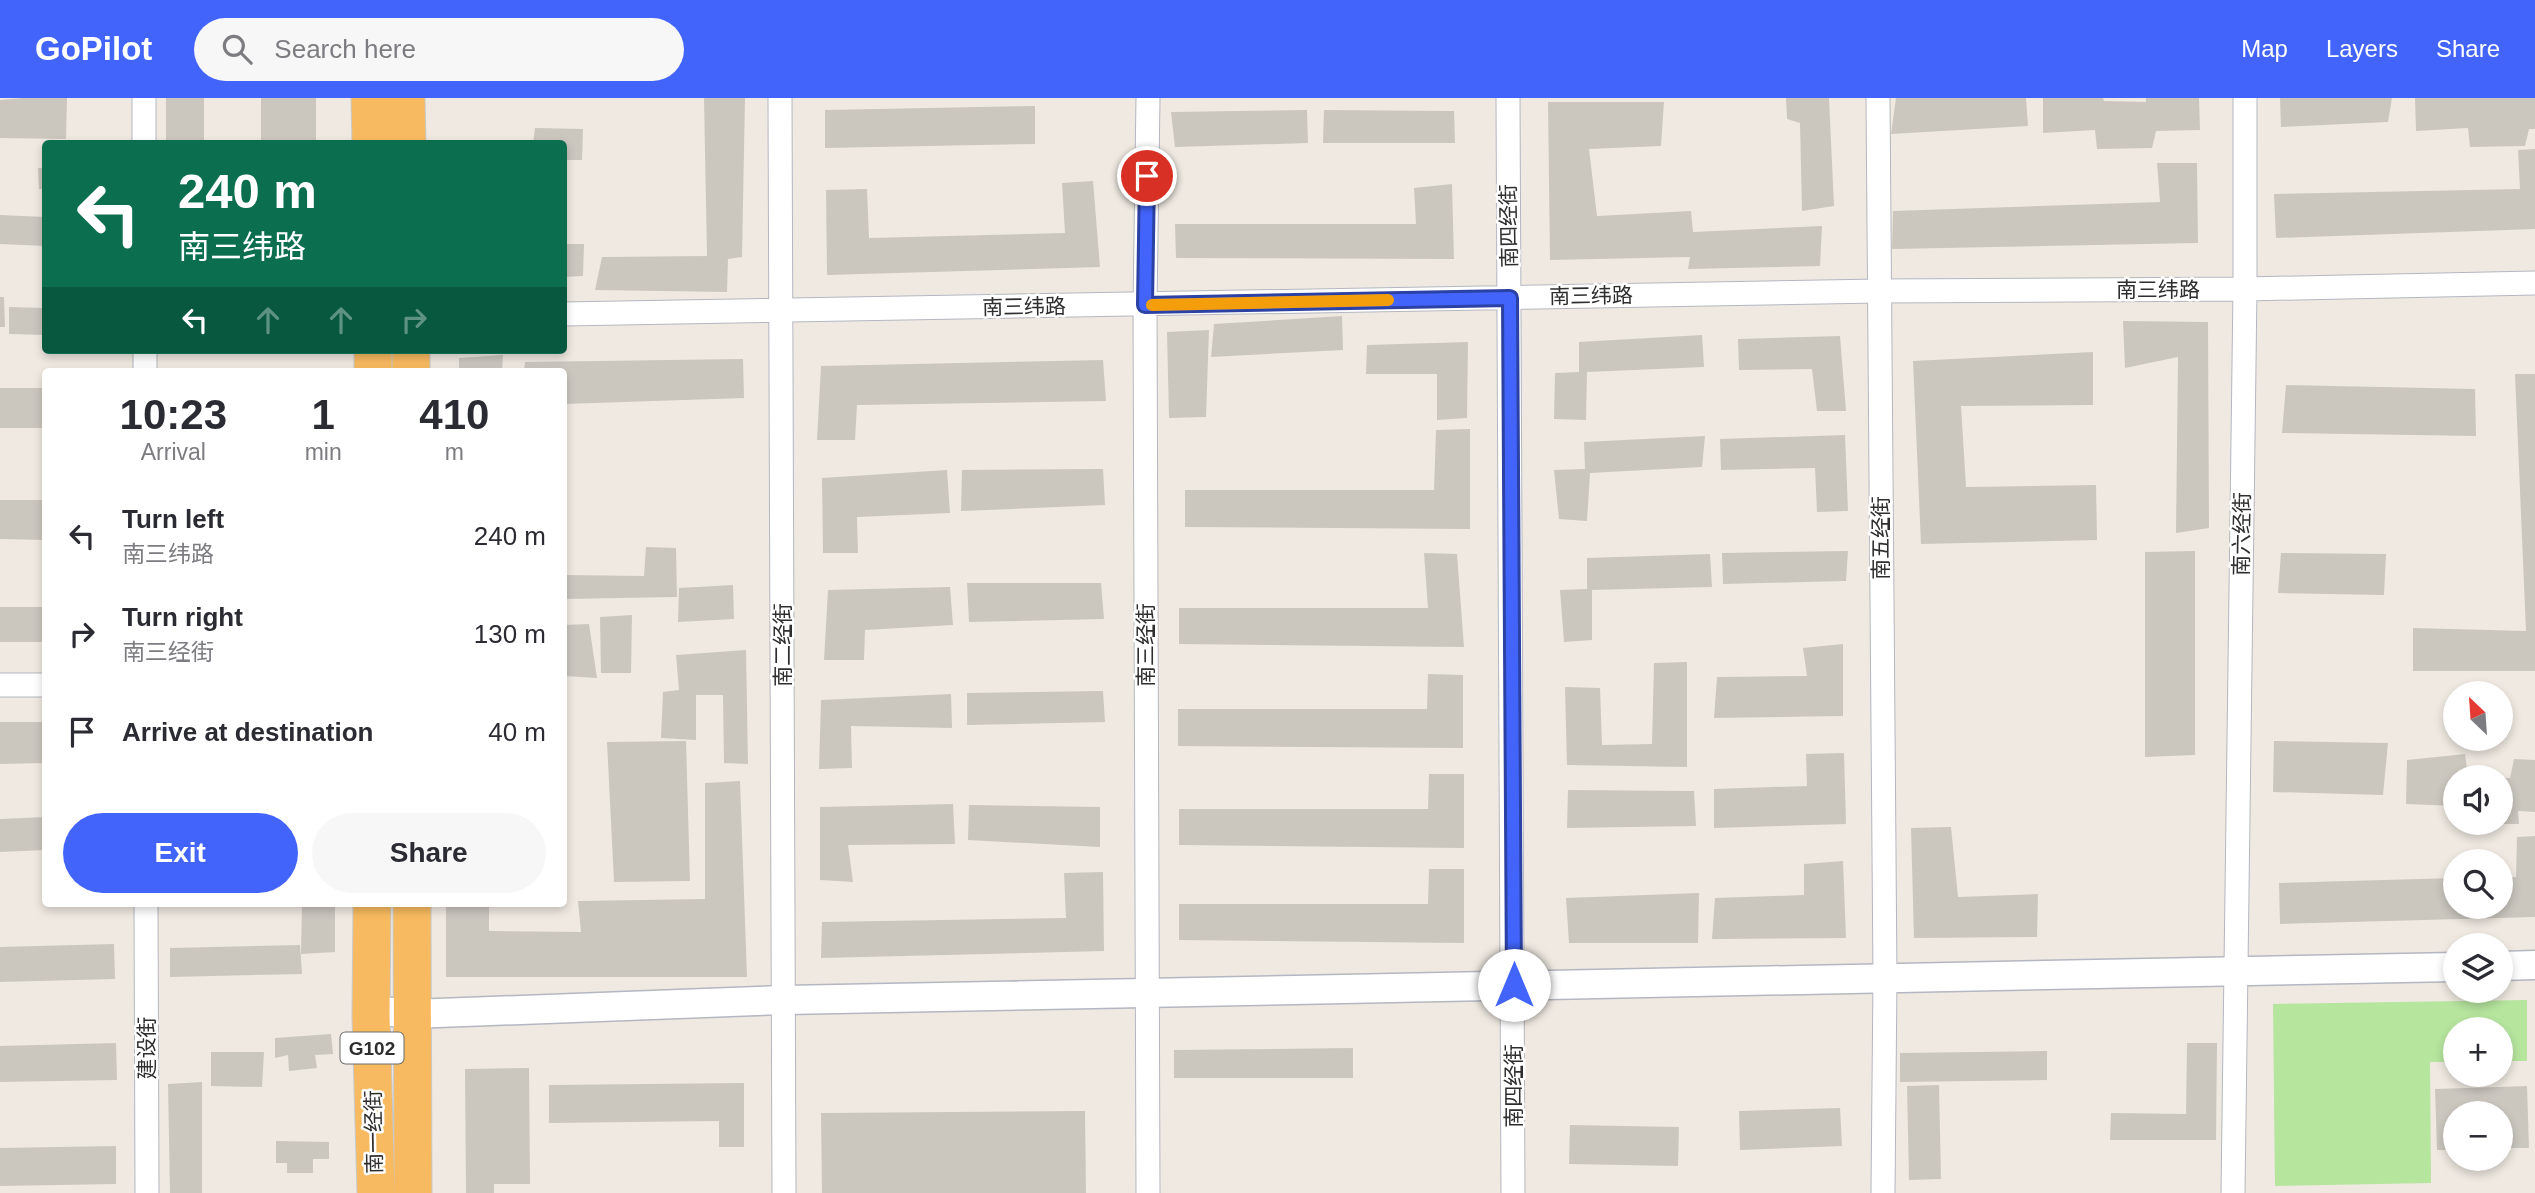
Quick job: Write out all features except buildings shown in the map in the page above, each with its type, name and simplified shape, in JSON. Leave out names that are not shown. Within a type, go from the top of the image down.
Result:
[{"type":"highway","points":[[370,98],[371,140]]},
{"type":"highway","points":[[406,98],[407,140]]},
{"type":"highway","name":"南一经街","points":[[372,907],[376,1193]]},
{"type":"highway","name":"南一经街","points":[[411,907],[397,1013],[413,1193]]},
{"type":"street","points":[[144,98],[144,140]]},
{"type":"street","name":"南二经街","points":[[780,98],[784,1193]]},
{"type":"street","name":"南三经街","points":[[1148,98],[1145,305],[1148,1193]]},
{"type":"street","name":"南四经街","points":[[1508,98],[1513,1193]]},
{"type":"street","name":"南五经街","points":[[1878,98],[1885,978],[1883,1193]]},
{"type":"street","name":"南六经街","points":[[2233,1193],[2245,98]]},
{"type":"street","name":"南三纬路","points":[[567,314],[1879,291],[2245,289],[2535,283]]},
{"type":"street","points":[[0,685],[42,685]]},
{"type":"street","name":"建设街","points":[[146,907],[147,1193]]},
{"type":"street","points":[[2513,966],[2535,965]]},
{"type":"street","points":[[397,1013],[785,1000],[2443,967]]},
{"type":"green space","points":[[2513,1000],[2527,1000],[2527,1061],[2513,1061],[2513,1017],[2443,1017],[2443,1062],[2430,1062],[2431,1183],[2275,1186],[2273,1004],[2513,1003]]},
{"type":"slow traffic","points":[[1152,305],[1388,300]]},
{"type":"route","points":[[1147,176],[1145,305],[1510,298],[1514,985]]}]
